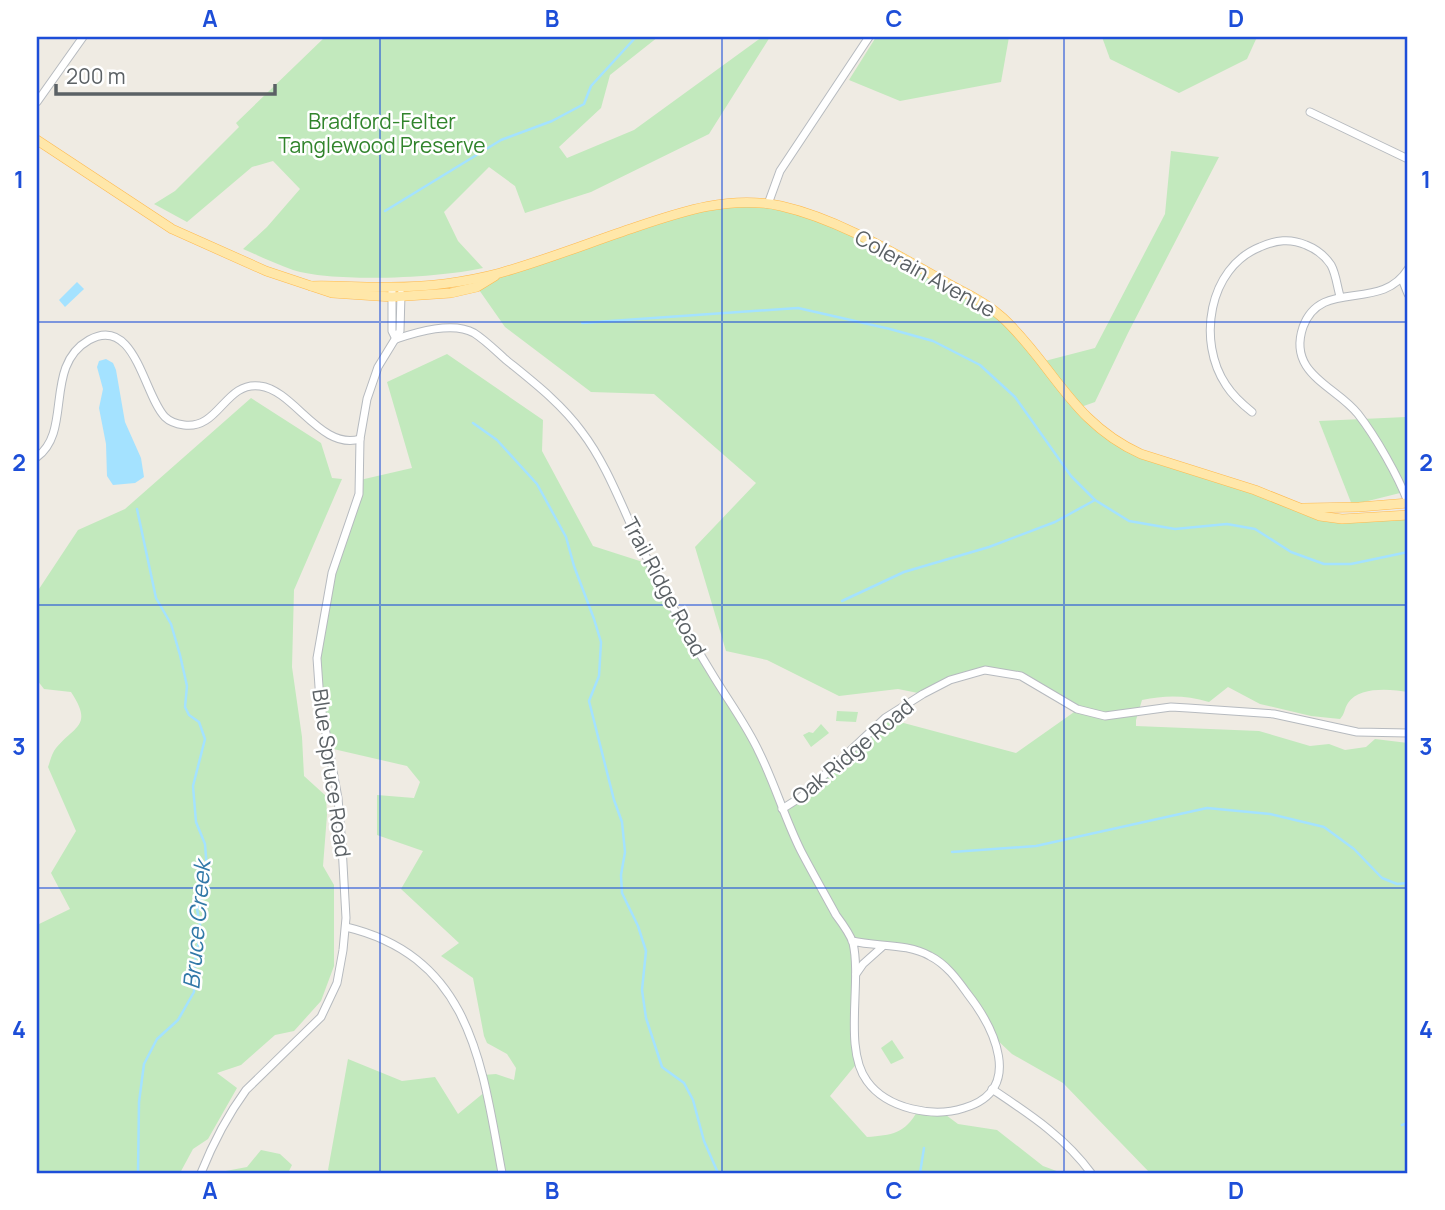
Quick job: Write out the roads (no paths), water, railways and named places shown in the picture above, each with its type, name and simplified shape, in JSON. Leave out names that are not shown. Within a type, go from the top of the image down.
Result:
[{"type":"main road","name":"Colerain Avenue","points":[[37,140],[172,229],[266,271],[311,286],[451,293],[477,287],[499,273],[688,210],[726,204],[768,204],[816,215],[962,291],[996,312],[1032,351],[1077,409],[1102,432],[1126,447],[1255,490],[1320,516],[1342,519],[1408,515]]},
{"type":"main road","name":"Colerain Avenue","points":[[1299,508],[1359,507],[1408,502]]},
{"type":"street","points":[[37,102],[83,37]]},
{"type":"street","points":[[768,204],[780,171],[869,37]]},
{"type":"street","points":[[1310,112],[1408,159]]},
{"type":"street","points":[[1252,412],[1235,398],[1225,384],[1217,367],[1211,341],[1210,326],[1216,293],[1230,268],[1251,250],[1266,244],[1289,240],[1299,242],[1312,247],[1330,265],[1340,296]]},
{"type":"street","points":[[1408,269],[1402,279],[1371,294],[1340,296],[1322,302],[1308,317],[1301,337],[1303,357],[1312,375],[1357,413],[1402,486],[1408,502]]},
{"type":"street","points":[[1402,279],[1408,294]]},
{"type":"street","points":[[396,292],[392,331],[396,340]]},
{"type":"street","name":"Blue Spruce Road","points":[[201,1173],[221,1128],[246,1090],[320,1017],[337,983],[346,927],[338,798],[320,701],[317,658],[332,573],[359,494],[360,439],[372,383],[400,331],[401,319],[396,292]]},
{"type":"street","points":[[401,319],[415,333]]},
{"type":"street","name":"Trail Ridge Road","points":[[396,340],[415,333],[452,329],[470,331],[544,391],[573,419],[596,453],[649,564],[748,732],[812,872],[852,941],[857,1052],[862,1072],[872,1086],[905,1107],[942,1112],[971,1106],[992,1089]]},
{"type":"street","points":[[37,457],[46,449],[52,436],[62,377],[71,358],[84,343],[104,336],[117,339],[130,349],[160,410],[176,424],[202,424],[235,393],[247,386],[259,386],[275,392],[337,438],[354,441],[360,439]]},
{"type":"street","name":"Oak Ridge Road","points":[[782,809],[801,797],[885,718],[950,680],[985,670],[998,670],[1021,676],[1077,709],[1105,716],[1171,707],[1274,714],[1357,732],[1408,733]]},
{"type":"street","points":[[346,927],[376,937],[411,957],[437,980],[461,1013],[479,1057],[502,1173]]},
{"type":"street","points":[[852,941],[882,947],[916,949],[944,966],[982,1012],[998,1049],[998,1077],[992,1089],[1066,1143],[1091,1173]]},
{"type":"street","points":[[855,975],[882,947]]},
{"type":"water","points":[[77,282],[84,289],[65,307],[59,300]]},
{"type":"water","points":[[106,359],[113,363],[116,370],[125,422],[141,458],[144,477],[135,483],[113,485],[107,476],[106,444],[99,408],[103,389],[97,367],[99,361]]},
{"type":"waterway","points":[[385,211],[501,140],[552,121],[584,104],[591,86],[636,37]]},
{"type":"waterway","points":[[582,323],[798,308],[890,329],[933,341],[980,365],[1015,397],[1071,476],[1095,500],[1129,521],[1175,529],[1227,524],[1255,529],[1291,552],[1324,564],[1351,564],[1408,552]]},
{"type":"waterway","points":[[473,423],[497,440],[537,484],[566,537],[594,619],[601,642],[599,676],[589,701],[622,822],[625,852],[621,875],[622,893],[638,926],[646,951],[642,990],[646,1018],[662,1067],[684,1083],[693,1100],[704,1141],[718,1173]]},
{"type":"waterway","points":[[842,601],[904,572],[989,547],[1055,522],[1095,500]]},
{"type":"waterway","name":"Bruce Creek","points":[[137,509],[156,598],[171,624],[180,655],[187,686],[185,707],[189,715],[199,722],[205,739],[193,786],[196,822],[205,844],[207,870],[204,892],[197,909],[201,930],[195,960],[194,992],[178,1020],[157,1039],[144,1064],[139,1102],[138,1173]]},
{"type":"waterway","points":[[952,852],[1036,846],[1207,808],[1270,814],[1324,827],[1354,849],[1382,878],[1397,884],[1408,883]]},
{"type":"waterway","points":[[1402,1125],[1408,1123]]},
{"type":"waterway","points":[[920,1173],[924,1148]]},
{"type":"park label","name":"Bradford-Felter Tanglewood Preserve","points":[[382,134]]}]
